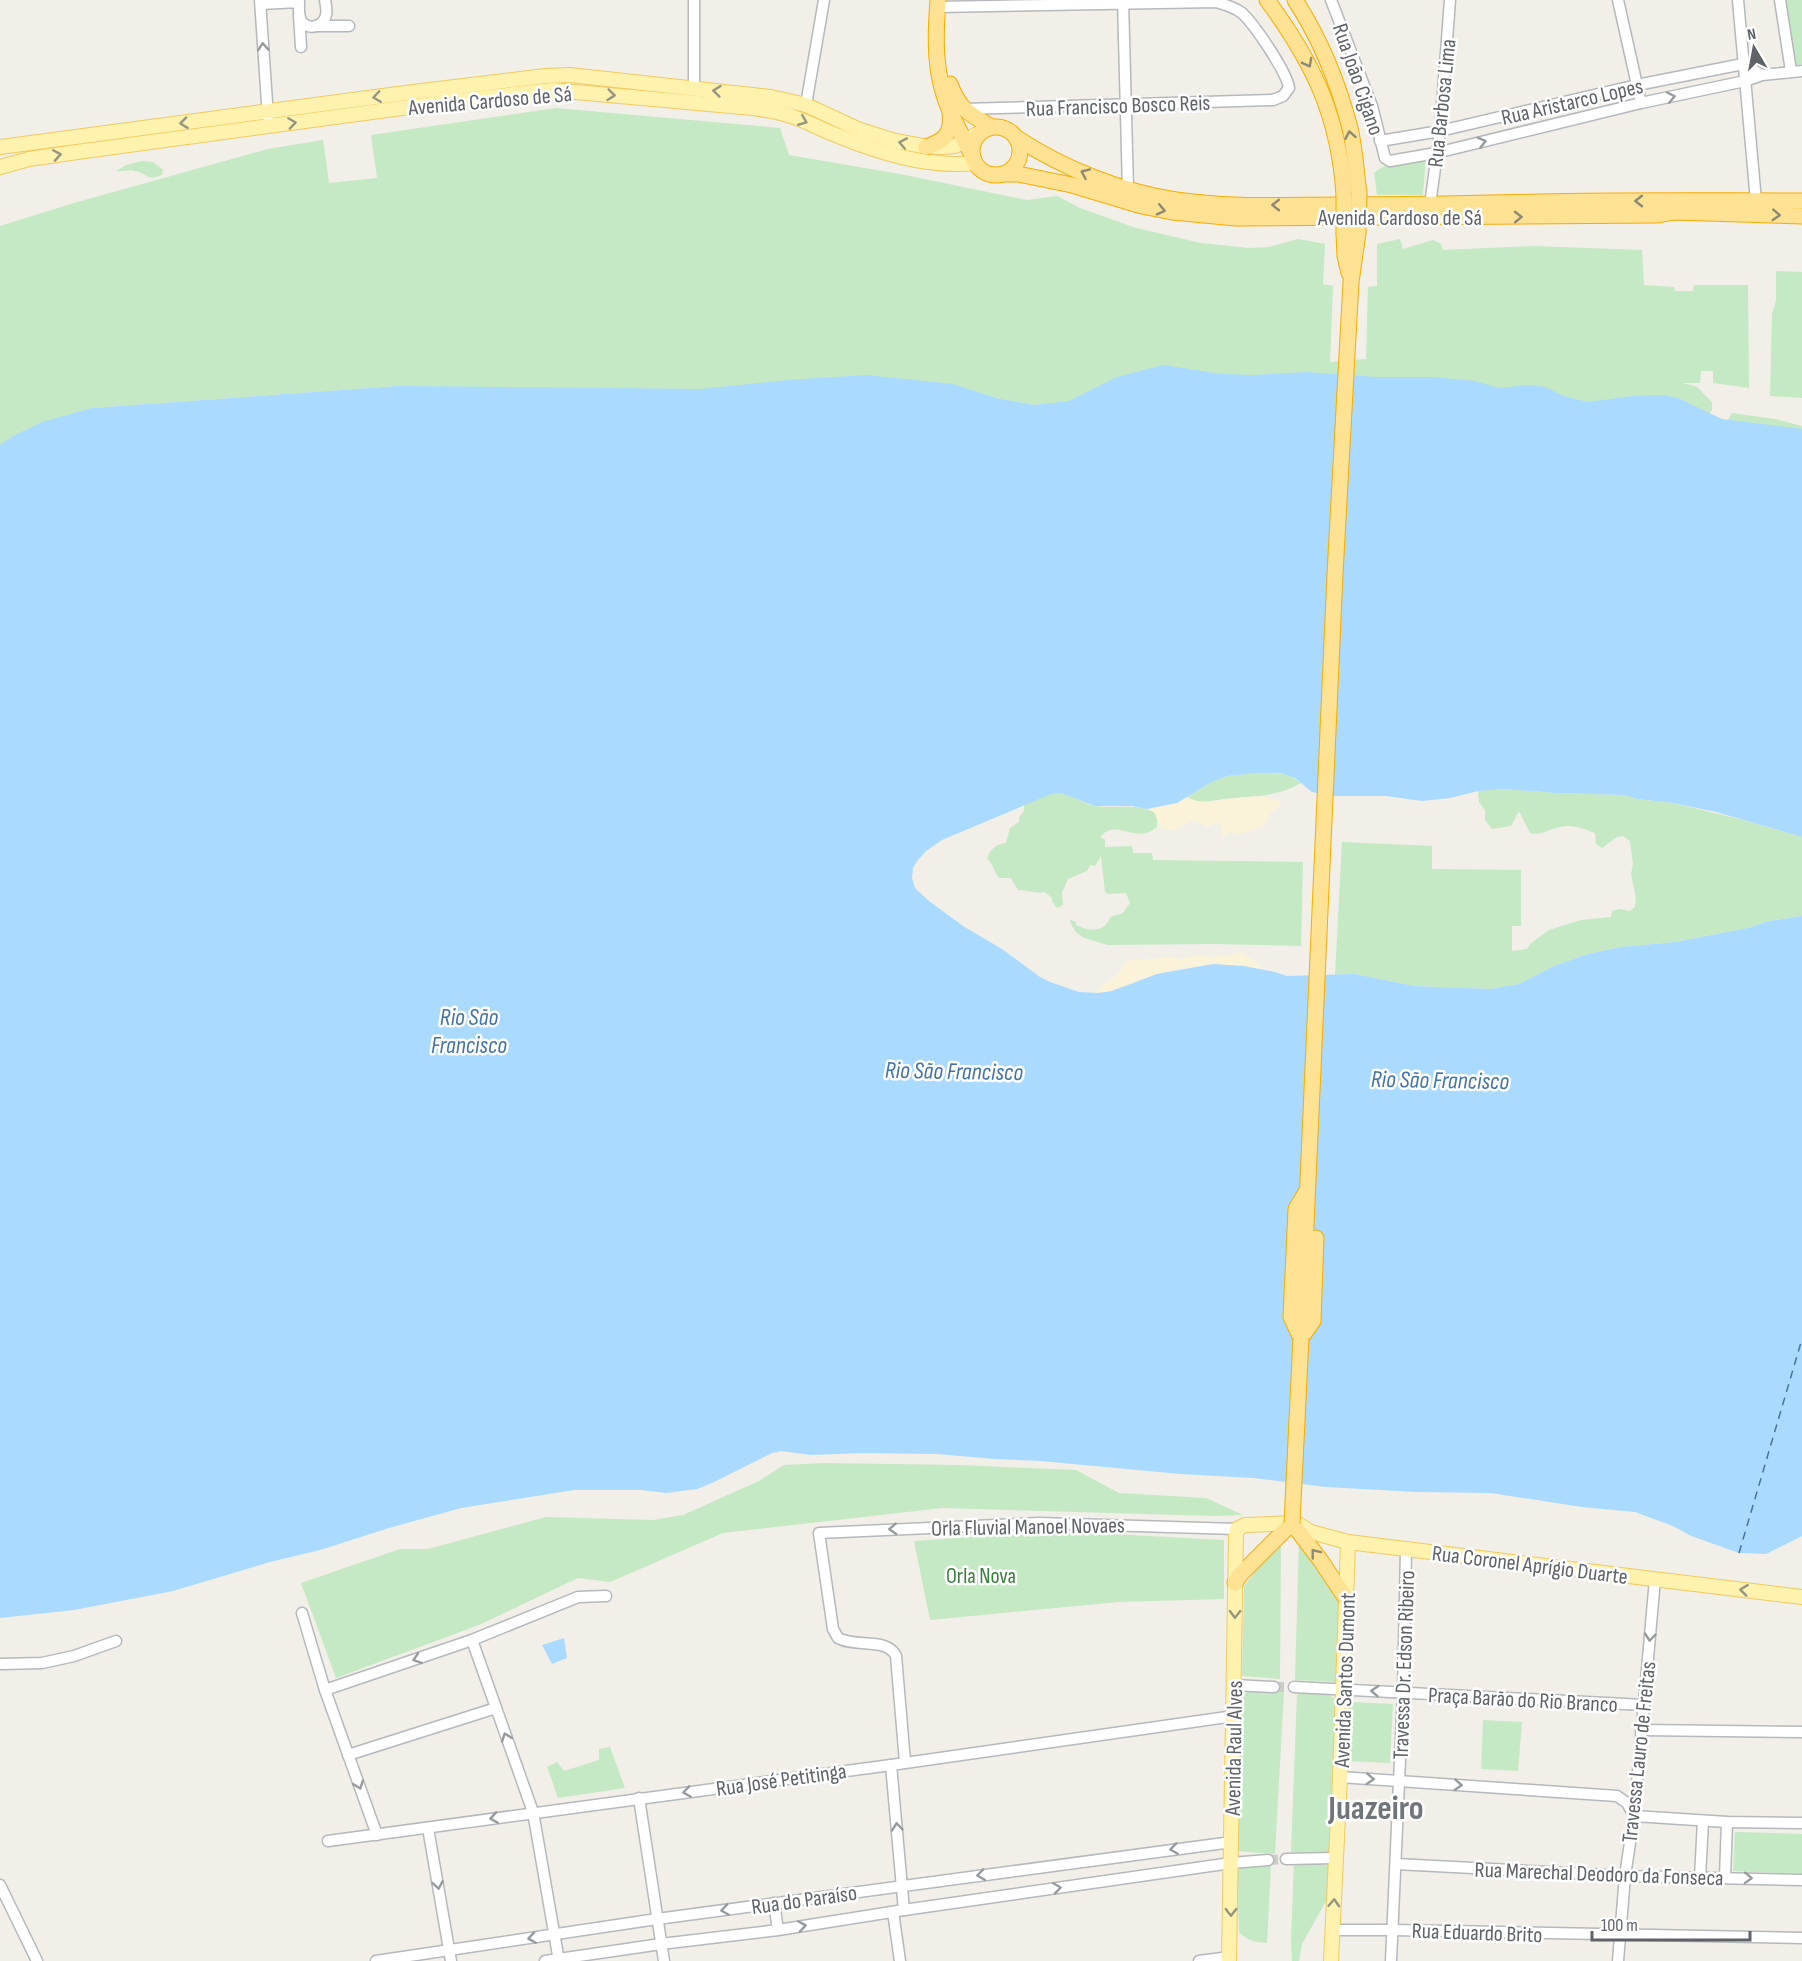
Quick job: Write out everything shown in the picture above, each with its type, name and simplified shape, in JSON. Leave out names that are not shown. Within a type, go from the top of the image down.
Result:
[{"type":"highway","points":[[1261,0],[1277,14]]},
{"type":"highway","points":[[1267,0],[1306,59],[1325,98],[1352,194]]},
{"type":"highway","points":[[1295,0],[1335,75],[1350,130],[1352,194],[1345,256],[1351,282],[1334,586],[1308,1189],[1316,1212],[1313,1321],[1300,1338]]},
{"type":"highway","points":[[943,4],[936,51],[938,73],[957,110],[965,141],[974,161],[987,173],[1002,174],[1015,166],[1019,160],[1020,145],[1017,138],[1006,129],[986,130],[972,145],[974,161]]},
{"type":"highway","points":[[957,110],[970,115],[986,130]]},
{"type":"highway","points":[[926,147],[946,137],[957,110]]},
{"type":"highway","name":"Avenida Cardoso de Sá","points":[[1017,138],[1082,172],[1128,189],[1175,200],[1234,206],[1592,201],[1802,201]]},
{"type":"highway","name":"Avenida Cardoso de Sá","points":[[1002,174],[1018,174],[1072,185],[1142,206],[1172,212],[1236,218],[1656,215],[1674,212],[1802,216]]},
{"type":"highway","points":[[1308,1189],[1296,1209],[1294,1233],[1291,1317],[1300,1338],[1295,1523],[1347,1600]]},
{"type":"highway","points":[[1238,1579],[1295,1523]]},
{"type":"main road","name":"Avenida Cardoso de Sá","points":[[0,167],[29,159],[269,119],[413,92],[570,75],[771,97],[806,105],[860,130],[895,141],[926,147],[949,147],[986,130]]},
{"type":"main road","name":"Avenida Cardoso de Sá","points":[[0,147],[553,90],[780,112],[896,156],[941,165],[974,161]]},
{"type":"main road","points":[[1236,1532],[1245,1525],[1272,1522],[1295,1523]]},
{"type":"main road","name":"Rua Coronel Aprígio Duarte","points":[[1295,1523],[1311,1532],[1348,1542],[1802,1597]]},
{"type":"main road","name":"Avenida Raul Alves","points":[[1229,1959],[1238,1579],[1236,1532]]},
{"type":"main road","name":"Avenida Santos Dumont","points":[[1331,1961],[1348,1542]]},
{"type":"street","points":[[315,26],[320,25],[325,18],[325,0]]},
{"type":"street","points":[[694,0],[694,89]]},
{"type":"street","points":[[806,105],[824,0]]},
{"type":"street","name":"Rua João Cigano","points":[[1331,0],[1372,106],[1385,158]]},
{"type":"street","name":"Rua Barbosa Lima","points":[[1430,205],[1440,131],[1450,0]]},
{"type":"street","points":[[1618,0],[1641,103]]},
{"type":"street","points":[[1738,0],[1756,201]]},
{"type":"street","points":[[1780,0],[1796,71]]},
{"type":"street","points":[[269,119],[260,2],[298,1],[301,47]]},
{"type":"street","points":[[943,4],[1123,1],[1128,189]]},
{"type":"street","name":"Rua Francisco Bosco Reis","points":[[957,110],[1273,100],[1288,91],[1285,77],[1247,19],[1232,6],[1216,2],[1123,1]]},
{"type":"street","points":[[299,15],[307,25],[349,26]]},
{"type":"street","points":[[1743,64],[1762,75]]},
{"type":"street","name":"Rua Aristarco Lopes","points":[[1380,141],[1440,131],[1743,64]]},
{"type":"street","name":"Rua Aristarco Lopes","points":[[1385,158],[1390,161],[1436,153],[1641,103],[1745,81],[1762,75],[1796,71]]},
{"type":"street","name":"Orla Fluvial Manoel Novaes","points":[[905,1762],[896,1656],[890,1648],[884,1645],[853,1644],[838,1638],[833,1629],[819,1533],[1038,1523],[1236,1532]]},
{"type":"street","name":"Travessa Dr. Edson Ribeiro","points":[[1391,1961],[1400,1780],[1406,1550]]},
{"type":"street","name":"Travessa Lauro de Freitas","points":[[1618,1961],[1625,1876],[1634,1816],[1655,1579]]},
{"type":"street","points":[[325,1690],[472,1640],[578,1597],[606,1596]]},
{"type":"street","points":[[302,1613],[325,1690],[377,1835]]},
{"type":"street","points":[[472,1640],[533,1812],[559,1960]]},
{"type":"street","points":[[0,1664],[42,1663],[74,1656],[116,1641]]},
{"type":"street","points":[[1234,1685],[1274,1687]]},
{"type":"street","name":"Praça Barão do Rio Branco","points":[[1294,1688],[1644,1706]]},
{"type":"street","points":[[348,1755],[496,1708]]},
{"type":"street","name":"Rua José Petitinga","points":[[328,1840],[891,1765],[1234,1716]]},
{"type":"street","points":[[1641,1730],[1802,1732]]},
{"type":"street","points":[[891,1765],[902,1885],[898,1911],[900,1961]]},
{"type":"street","points":[[1340,1777],[1617,1796],[1627,1803],[1634,1816],[1703,1821],[1802,1823]]},
{"type":"street","points":[[639,1798],[664,1961]]},
{"type":"street","points":[[1700,1877],[1703,1821]]},
{"type":"street","points":[[1725,1877],[1727,1822]]},
{"type":"street","points":[[428,1828],[451,1956]]},
{"type":"street","name":"Rua do Paraíso","points":[[376,1961],[451,1956],[555,1934],[657,1919],[1232,1842]]},
{"type":"street","points":[[1286,1859],[1336,1858]]},
{"type":"street","name":"Rua do Paraíso","points":[[545,1961],[778,1930],[1231,1863],[1268,1860]]},
{"type":"street","name":"Rua Marechal Deodoro da Fonseca","points":[[1396,1864],[1625,1876],[1802,1880]]},
{"type":"street","points":[[0,1885],[37,1961]]},
{"type":"street","points":[[774,1903],[778,1930]]},
{"type":"street","name":"Rua Eduardo Brito","points":[[1333,1930],[1802,1938]]},
{"type":"street","points":[[1198,1961],[1229,1959]]},
{"type":"green space","points":[[1785,0],[1802,0],[1802,64],[1794,65]]},
{"type":"green space","points":[[556,108],[780,128],[789,155],[900,174],[1027,200],[1057,196],[1080,208],[1136,228],[1201,243],[1249,248],[1269,247],[1298,239],[1325,244],[1323,284],[1333,286],[1330,362],[1366,359],[1368,287],[1377,286],[1377,244],[1400,239],[1403,249],[1433,240],[1441,244],[1443,250],[1534,246],[1642,250],[1644,285],[1674,287],[1675,291],[1693,291],[1694,285],[1748,285],[1749,388],[1713,383],[1713,371],[1701,371],[1700,383],[1683,383],[1697,387],[1712,402],[1712,410],[1705,418],[1034,405],[996,398],[398,386],[92,408],[0,445],[0,226],[268,149],[323,140],[329,183],[377,178],[371,135]]},
{"type":"green space","points":[[1426,158],[1423,195],[1377,195],[1374,173],[1387,164]]},
{"type":"green space","points":[[142,161],[153,162],[163,170],[162,175],[153,178],[133,170],[116,171],[126,165]]},
{"type":"green space","points":[[1776,271],[1802,272],[1802,398],[1770,396],[1772,314],[1776,300]]},
{"type":"green space","points":[[1732,413],[1775,419],[1802,426],[1802,450],[1723,428]]},
{"type":"green space","points":[[1258,773],[1286,775],[1301,783],[1292,788],[1263,796],[1204,802],[1187,797],[1227,776]]},
{"type":"green space","points":[[1505,789],[1625,795],[1637,799],[1673,803],[1802,837],[1802,916],[1675,942],[1621,947],[1588,954],[1554,966],[1519,984],[1490,989],[1414,986],[1355,974],[1335,975],[1342,842],[1432,846],[1432,869],[1521,870],[1521,926],[1512,926],[1512,951],[1527,949],[1530,944],[1549,930],[1581,920],[1611,917],[1612,911],[1619,909],[1630,911],[1635,907],[1630,841],[1623,836],[1617,837],[1602,848],[1596,844],[1595,833],[1569,826],[1538,834],[1530,833],[1519,811],[1511,826],[1492,829],[1485,820],[1485,810],[1479,802],[1478,791]]},
{"type":"green space","points":[[1055,792],[1096,806],[1133,807],[1154,812],[1157,827],[1141,834],[1120,830],[1107,832],[1100,837],[1105,840],[1105,847],[1132,846],[1133,853],[1152,853],[1153,860],[1303,862],[1301,946],[1107,945],[1082,937],[1075,931],[1071,920],[1083,928],[1092,930],[1101,928],[1111,917],[1123,913],[1130,903],[1126,893],[1108,894],[1105,892],[1101,856],[1095,866],[1090,865],[1087,871],[1068,879],[1062,893],[1063,905],[1057,908],[1052,898],[1045,892],[1018,890],[1011,878],[999,878],[987,858],[999,844],[1006,843],[1010,828],[1019,822],[1024,805]]},
{"type":"green space","points":[[824,1463],[1076,1470],[1119,1493],[1206,1498],[1243,1515],[942,1508],[723,1533],[610,1582],[578,1578],[479,1625],[336,1678],[301,1583],[400,1549],[428,1549],[546,1517],[653,1520],[683,1515],[759,1481],[784,1465]]},
{"type":"green space","name":"Orla Nova","points":[[1034,1533],[1092,1533],[1224,1540],[1224,1599],[1118,1602],[930,1620],[914,1541]]},
{"type":"green space","points":[[1281,1539],[1280,1679],[1242,1676],[1244,1586]]},
{"type":"green space","points":[[1299,1541],[1341,1598],[1339,1682],[1295,1680]]},
{"type":"green space","points":[[1253,1689],[1284,1691],[1275,1854],[1236,1851],[1239,1703],[1245,1693]]},
{"type":"green space","points":[[1297,1694],[1327,1694],[1335,1699],[1338,1709],[1334,1854],[1291,1852]]},
{"type":"green space","points":[[1351,1702],[1393,1704],[1390,1763],[1347,1761]]},
{"type":"green space","points":[[1483,1720],[1522,1722],[1518,1771],[1481,1769]]},
{"type":"green space","points":[[610,1747],[625,1788],[558,1798],[547,1767],[557,1762],[564,1771],[599,1760],[599,1749]]},
{"type":"green space","points":[[1735,1832],[1802,1834],[1802,1874],[1733,1871]]},
{"type":"green space","points":[[1294,1862],[1332,1865],[1330,1894],[1302,1944],[1299,1961],[1292,1961]]},
{"type":"green space","points":[[1271,1865],[1267,1943],[1252,1940],[1239,1932],[1237,1867]]},
{"type":"sand","points":[[1187,797],[1203,802],[1263,797],[1279,800],[1280,806],[1271,812],[1263,826],[1237,835],[1232,831],[1223,837],[1221,825],[1216,822],[1208,827],[1193,820],[1174,829],[1161,828],[1154,812],[1147,809],[1177,803]]},
{"type":"sand","points":[[1240,952],[1260,964],[1259,969],[1220,965],[1194,966],[1156,974],[1098,993],[1102,986],[1120,972],[1127,961],[1137,958],[1140,960],[1170,957],[1182,959],[1200,955],[1229,956]]},
{"type":"water","name":"Rio São Francisco","points":[[1163,365],[1222,374],[1307,372],[1376,377],[1432,377],[1475,381],[1499,388],[1528,385],[1545,387],[1564,396],[1587,402],[1661,395],[1678,398],[1722,419],[1802,429],[1802,837],[1716,812],[1625,795],[1505,789],[1478,791],[1450,798],[1422,801],[1386,796],[1331,796],[1312,792],[1295,778],[1280,773],[1258,773],[1227,776],[1210,783],[1177,803],[1147,809],[1132,806],[1095,806],[1061,793],[1051,794],[942,840],[926,851],[917,861],[913,868],[912,878],[915,888],[929,901],[1040,977],[1079,992],[1098,993],[1112,991],[1157,974],[1213,964],[1244,966],[1287,976],[1355,974],[1414,986],[1490,989],[1519,984],[1554,966],[1588,954],[1621,947],[1675,942],[1802,916],[1802,1536],[1766,1554],[1739,1553],[1635,1512],[1582,1507],[1491,1493],[1326,1487],[1254,1478],[937,1454],[811,1455],[781,1451],[772,1453],[697,1489],[666,1493],[641,1490],[574,1490],[461,1508],[173,1591],[74,1610],[0,1618],[0,445],[42,422],[92,408],[398,386],[701,389],[866,375],[953,384],[996,398],[1034,405],[1069,401],[1117,377]]},
{"type":"water","points":[[564,1638],[567,1658],[552,1664],[542,1645]]},
{"type":"ferry route","points":[[1739,1553],[1802,1339]]},
{"type":"tunnel","points":[[1274,1687],[1294,1687]]},
{"type":"tunnel","points":[[1268,1860],[1286,1859]]},
{"type":"district","name":"Juazeiro","points":[[1376,1807]]}]
